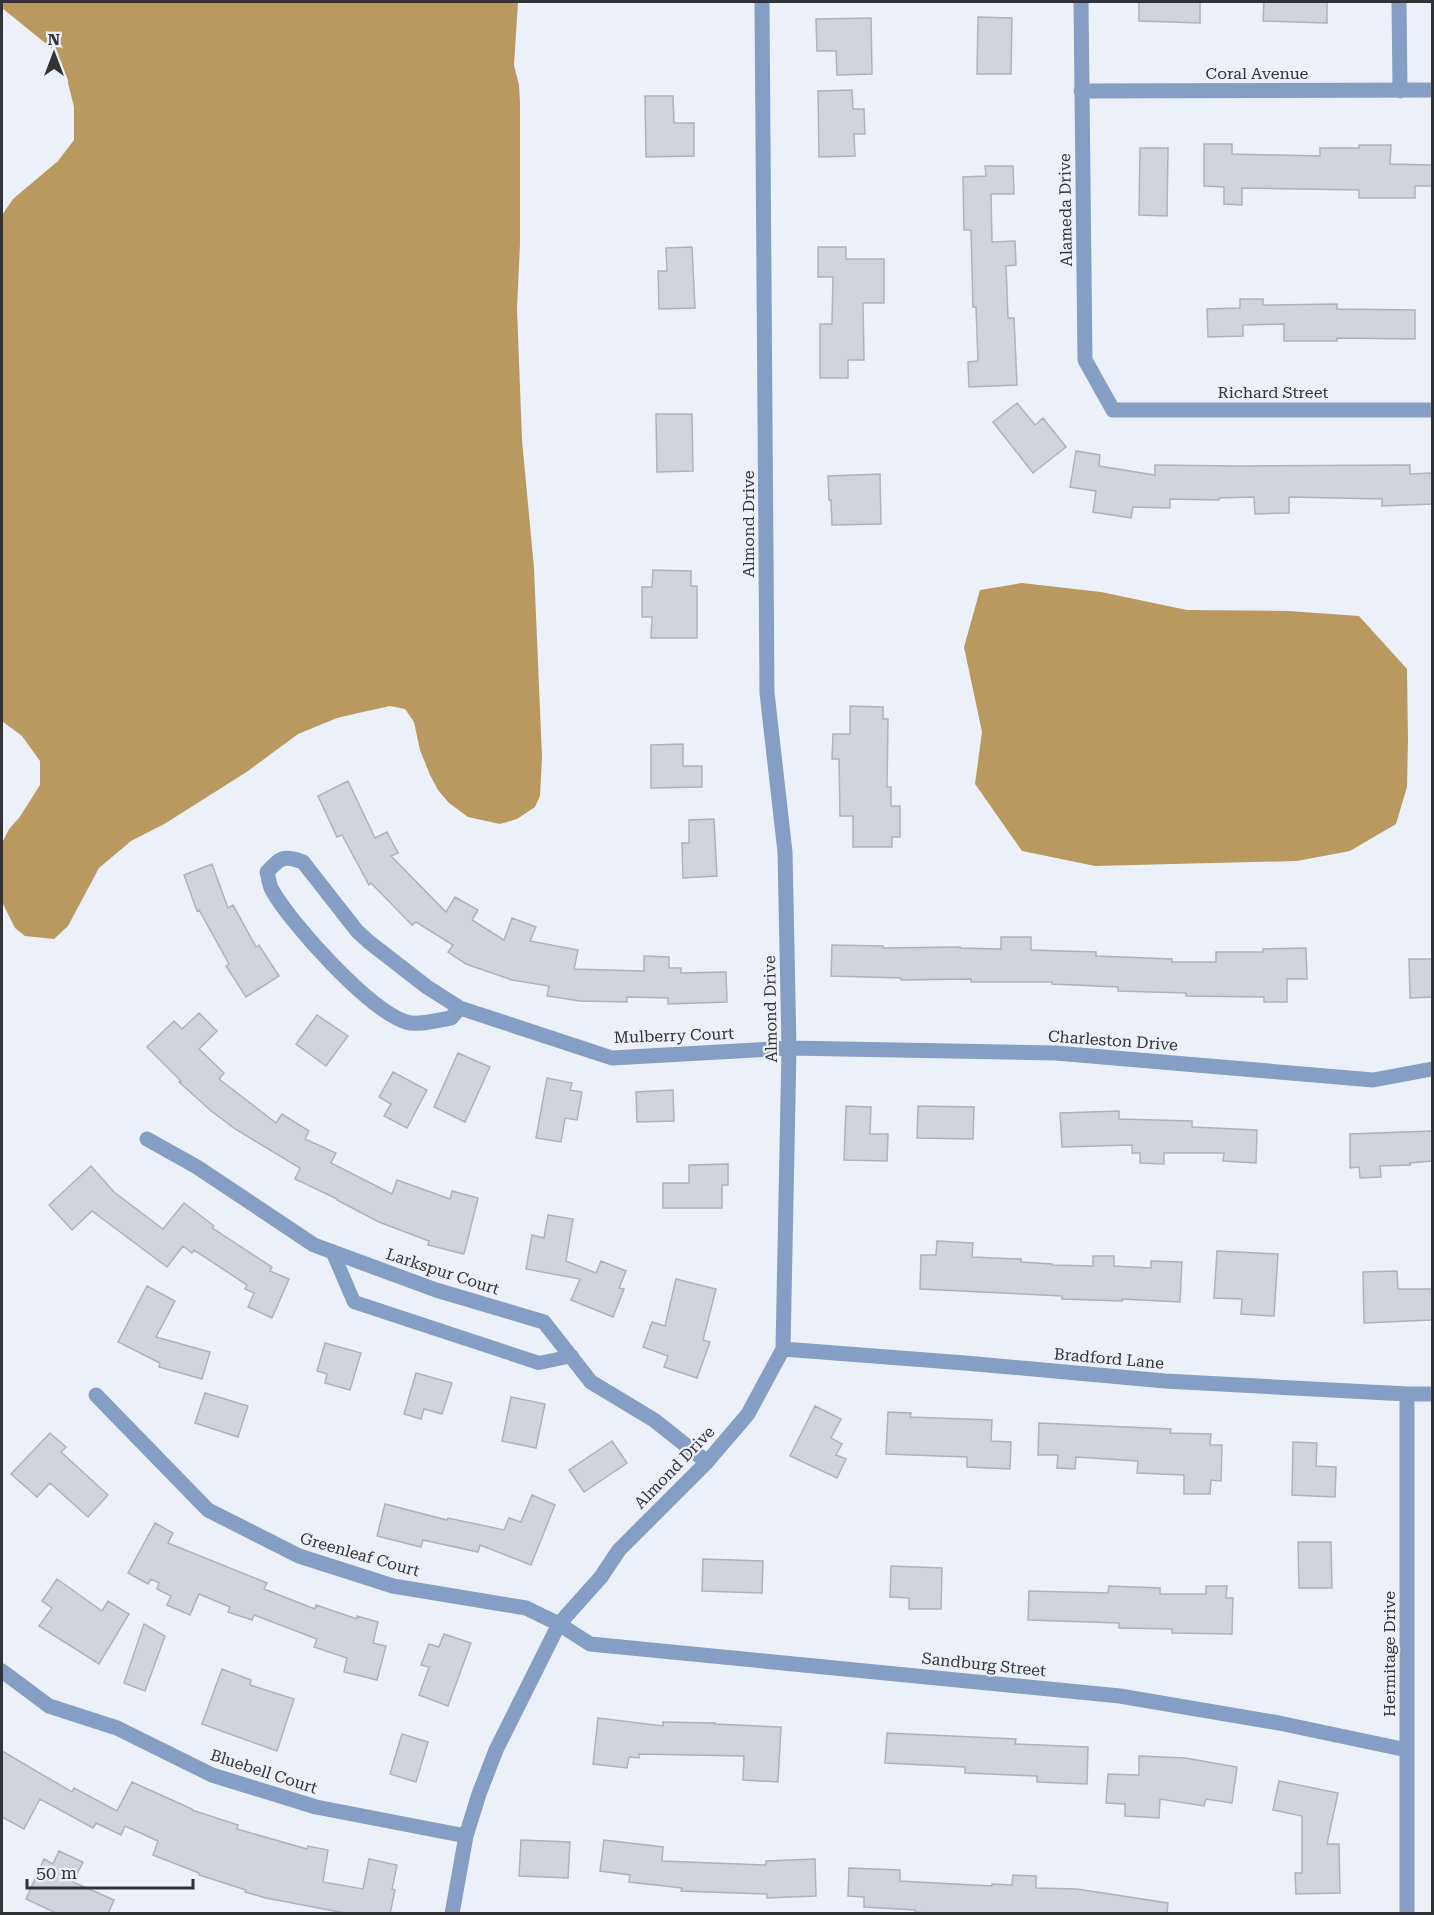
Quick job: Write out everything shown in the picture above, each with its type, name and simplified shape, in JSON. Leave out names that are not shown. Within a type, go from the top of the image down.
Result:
[{"type":"street","name":"Almond Drive","points":[[452,1914],[466,1836],[479,1794],[496,1750],[559,1624],[601,1577],[619,1550],[707,1462],[748,1414],[783,1349],[789,1048],[785,852],[767,693],[762,2]]},
{"type":"street","name":"Alameda Drive","points":[[1081,2],[1085,360],[1113,410]]},
{"type":"street","points":[[1399,2],[1400,91]]},
{"type":"street","name":"Coral Avenue","points":[[1081,91],[1432,90]]},
{"type":"street","name":"Richard Street","points":[[1113,410],[1432,410]]},
{"type":"street","name":"Mulberry Court","points":[[460,1008],[451,1018],[408,1023],[378,1005],[319,950],[271,888],[267,872],[279,859],[290,857],[303,862],[357,931],[427,987],[460,1008],[612,1058],[789,1048]]},
{"type":"street","name":"Charleston Drive","points":[[789,1048],[1056,1053],[1373,1080],[1432,1069]]},
{"type":"street","name":"Larkspur Court","points":[[147,1139],[197,1167],[314,1245],[436,1290],[544,1322],[591,1382],[654,1420],[707,1462]]},
{"type":"street","name":"Bradford Lane","points":[[783,1349],[1165,1381],[1432,1394]]},
{"type":"street","name":"Hermitage Drive","points":[[1407,1394],[1407,1914]]},
{"type":"street","name":"Greenleaf Court","points":[[96,1395],[208,1510],[299,1557],[393,1586],[526,1608],[559,1624]]},
{"type":"street","name":"Sandburg Street","points":[[559,1624],[590,1644],[1120,1696],[1280,1723],[1407,1750]]},
{"type":"street","name":"Bluebell Court","points":[[2,1671],[49,1706],[117,1728],[212,1775],[316,1807],[466,1836]]},
{"type":"lane","points":[[332,1251],[354,1302],[538,1363],[572,1356]]},
{"type":"shaded area","points":[[2,2],[518,2],[514,65],[520,102],[520,244],[517,309],[522,440],[534,568],[542,757],[540,796],[535,807],[517,819],[500,824],[468,817],[449,803],[438,790],[430,775],[420,750],[414,722],[405,709],[390,706],[337,718],[298,734],[248,771],[166,823],[131,841],[99,868],[68,926],[54,939],[25,936],[15,928],[2,902],[2,843],[9,829],[19,818],[40,785],[40,761],[22,736],[2,721],[2,215],[13,199],[58,161],[74,140],[74,107],[67,79],[55,51],[2,8]]},
{"type":"shaded area","points":[[1022,583],[1101,592],[1187,610],[1289,611],[1359,616],[1407,669],[1407,787],[1396,824],[1350,851],[1297,861],[1095,866],[1022,851],[975,784],[982,732],[964,647],[980,590]]},
{"type":"building","points":[[1139,2],[1200,2],[1200,23],[1139,21]]},
{"type":"building","points":[[1264,2],[1327,2],[1327,23],[1263,21]]},
{"type":"building","points":[[978,17],[1012,18],[1011,74],[977,74]]},
{"type":"building","points":[[871,18],[872,74],[837,75],[836,51],[817,51],[816,19]]},
{"type":"building","points":[[852,90],[853,109],[864,109],[865,134],[854,134],[855,156],[819,157],[818,91]]},
{"type":"building","points":[[645,96],[673,96],[674,123],[694,123],[694,156],[646,157]]},
{"type":"building","points":[[1204,144],[1232,144],[1232,154],[1320,156],[1320,148],[1391,145],[1390,164],[1432,165],[1432,186],[1415,186],[1415,198],[1359,198],[1359,190],[1242,188],[1242,205],[1224,204],[1224,187],[1204,186]]},
{"type":"building","points":[[1140,148],[1168,148],[1167,216],[1139,215]]},
{"type":"building","points":[[985,166],[1013,166],[1014,194],[991,194],[992,242],[1015,241],[1016,265],[1006,266],[1008,318],[1014,318],[1017,385],[969,387],[968,362],[978,361],[976,307],[973,307],[971,230],[964,230],[963,177],[986,176]]},
{"type":"building","points":[[692,247],[695,308],[659,309],[658,271],[667,271],[666,248]]},
{"type":"building","points":[[818,247],[846,247],[846,259],[884,259],[884,303],[863,303],[864,360],[848,360],[848,378],[820,378],[820,324],[832,324],[833,277],[818,277]]},
{"type":"building","points":[[1240,299],[1263,299],[1263,305],[1337,304],[1337,309],[1415,310],[1415,339],[1337,338],[1337,341],[1284,341],[1284,324],[1243,325],[1243,336],[1208,337],[1207,309],[1240,308]]},
{"type":"building","points":[[1017,403],[1035,425],[1043,418],[1066,447],[1033,473],[993,422]]},
{"type":"building","points":[[656,414],[692,414],[693,471],[657,472]]},
{"type":"building","points":[[1076,451],[1100,455],[1099,466],[1155,475],[1155,465],[1410,465],[1410,474],[1432,473],[1432,504],[1382,506],[1382,499],[1289,497],[1289,513],[1255,514],[1254,497],[1219,498],[1219,500],[1170,499],[1170,508],[1133,507],[1131,518],[1093,512],[1096,491],[1070,487]]},
{"type":"building","points":[[880,474],[881,524],[832,525],[828,476]]},
{"type":"building","points":[[653,570],[691,571],[691,586],[697,586],[697,638],[651,638],[652,617],[642,617],[642,587],[652,587]]},
{"type":"building","points":[[850,706],[883,707],[883,719],[888,719],[887,787],[891,787],[891,806],[900,806],[900,837],[892,837],[892,847],[853,847],[853,816],[840,816],[839,759],[832,759],[833,734],[850,734]]},
{"type":"building","points":[[683,744],[683,766],[702,766],[702,787],[651,788],[651,745]]},
{"type":"building","points":[[348,781],[375,838],[387,832],[398,853],[391,856],[446,912],[455,897],[478,910],[472,920],[504,940],[512,918],[536,927],[530,941],[578,950],[574,969],[644,971],[644,956],[669,957],[669,968],[681,968],[681,973],[726,972],[727,1002],[668,1004],[668,998],[627,997],[627,1002],[580,1001],[547,996],[549,986],[512,980],[466,964],[448,952],[453,945],[416,922],[412,925],[371,883],[369,885],[342,835],[337,837],[318,796]]},
{"type":"building","points":[[714,819],[717,876],[683,878],[682,843],[689,843],[689,820]]},
{"type":"building","points":[[212,864],[228,908],[233,905],[256,947],[259,945],[279,976],[246,997],[226,966],[229,964],[199,910],[197,911],[184,875]]},
{"type":"building","points":[[1001,937],[1031,937],[1031,950],[1096,952],[1096,956],[1172,959],[1172,962],[1216,962],[1216,952],[1263,952],[1263,949],[1306,948],[1307,979],[1287,979],[1287,1002],[1264,1002],[1264,997],[1186,996],[1186,993],[1118,991],[1118,987],[1052,984],[1052,982],[971,982],[971,979],[901,980],[901,978],[831,976],[832,945],[1001,949]]},
{"type":"building","points":[[1409,959],[1432,959],[1432,997],[1410,998]]},
{"type":"building","points":[[199,1013],[217,1031],[199,1049],[224,1073],[219,1079],[276,1123],[282,1114],[309,1131],[305,1139],[336,1153],[331,1163],[392,1194],[397,1180],[450,1199],[452,1191],[478,1198],[464,1254],[428,1245],[429,1241],[379,1222],[295,1179],[300,1168],[235,1129],[179,1082],[181,1081],[147,1047],[174,1021],[182,1029]]},
{"type":"building","points":[[317,1015],[348,1036],[326,1066],[296,1044]]},
{"type":"building","points":[[458,1053],[490,1067],[465,1122],[434,1107]]},
{"type":"building","points":[[393,1072],[427,1090],[407,1128],[384,1116],[391,1104],[379,1097]]},
{"type":"building","points":[[547,1078],[572,1083],[570,1090],[582,1092],[577,1120],[565,1118],[561,1142],[536,1138]]},
{"type":"building","points":[[673,1090],[674,1121],[637,1122],[636,1092]]},
{"type":"building","points":[[846,1106],[871,1107],[870,1134],[888,1134],[887,1161],[844,1160]]},
{"type":"building","points":[[918,1106],[974,1107],[973,1139],[917,1138]]},
{"type":"building","points":[[1119,1111],[1119,1119],[1192,1121],[1192,1127],[1257,1130],[1256,1163],[1223,1161],[1224,1153],[1164,1153],[1164,1164],[1140,1163],[1140,1153],[1132,1153],[1132,1145],[1062,1147],[1060,1113]]},
{"type":"building","points":[[1432,1131],[1432,1161],[1410,1163],[1410,1165],[1380,1166],[1381,1177],[1360,1178],[1359,1167],[1350,1168],[1350,1134]]},
{"type":"building","points":[[728,1164],[728,1185],[722,1185],[722,1208],[663,1208],[663,1183],[689,1183],[689,1165]]},
{"type":"building","points":[[91,1166],[114,1192],[163,1229],[184,1203],[214,1226],[212,1228],[272,1267],[270,1271],[289,1279],[272,1318],[248,1307],[254,1293],[245,1289],[247,1285],[194,1250],[192,1253],[183,1246],[167,1267],[92,1211],[72,1230],[49,1205]]},
{"type":"building","points":[[548,1215],[573,1219],[566,1261],[596,1273],[601,1261],[626,1271],[619,1288],[624,1289],[613,1317],[571,1300],[580,1279],[526,1269],[532,1235],[544,1238]]},
{"type":"building","points":[[937,1241],[973,1243],[972,1257],[1021,1259],[1021,1262],[1052,1265],[1093,1266],[1093,1256],[1114,1256],[1114,1266],[1151,1268],[1151,1261],[1182,1262],[1180,1302],[1062,1299],[1062,1296],[920,1289],[921,1255],[936,1255]]},
{"type":"building","points":[[1217,1251],[1278,1254],[1274,1316],[1241,1314],[1242,1299],[1214,1298]]},
{"type":"building","points":[[1397,1271],[1398,1289],[1432,1289],[1432,1320],[1364,1323],[1363,1272]]},
{"type":"building","points":[[676,1279],[716,1289],[703,1340],[710,1342],[697,1378],[664,1367],[668,1356],[643,1347],[652,1322],[665,1326]]},
{"type":"building","points":[[147,1286],[175,1301],[156,1337],[210,1352],[202,1379],[159,1367],[160,1363],[118,1342]]},
{"type":"building","points":[[325,1343],[361,1353],[350,1390],[325,1383],[327,1374],[317,1371]]},
{"type":"building","points":[[416,1373],[452,1383],[442,1414],[424,1409],[421,1419],[404,1414]]},
{"type":"building","points":[[205,1393],[248,1406],[238,1437],[195,1423]]},
{"type":"building","points":[[511,1397],[545,1404],[536,1448],[502,1441]]},
{"type":"building","points":[[815,1406],[841,1419],[831,1438],[842,1444],[836,1455],[846,1459],[837,1478],[790,1456]]},
{"type":"building","points":[[888,1412],[911,1413],[910,1417],[992,1420],[991,1441],[1011,1442],[1010,1469],[967,1467],[967,1457],[886,1454]]},
{"type":"building","points":[[1039,1423],[1171,1429],[1170,1433],[1211,1434],[1210,1445],[1222,1445],[1221,1481],[1211,1480],[1210,1494],[1184,1494],[1184,1475],[1137,1473],[1138,1461],[1076,1457],[1075,1469],[1057,1468],[1058,1455],[1038,1455]]},
{"type":"building","points":[[50,1433],[66,1447],[61,1452],[108,1495],[88,1517],[50,1483],[37,1497],[11,1474]]},
{"type":"building","points":[[612,1441],[627,1463],[584,1492],[569,1470]]},
{"type":"building","points":[[1293,1442],[1317,1443],[1316,1466],[1336,1467],[1335,1497],[1292,1495]]},
{"type":"building","points":[[532,1495],[555,1505],[531,1565],[480,1545],[478,1552],[423,1540],[421,1547],[377,1536],[385,1504],[447,1520],[448,1518],[504,1530],[509,1518],[521,1522]]},
{"type":"building","points":[[155,1523],[173,1533],[168,1543],[267,1583],[264,1589],[315,1609],[316,1605],[357,1619],[357,1616],[378,1622],[373,1643],[386,1646],[377,1680],[344,1672],[347,1658],[314,1647],[317,1639],[254,1615],[252,1620],[228,1612],[230,1607],[199,1594],[190,1615],[167,1605],[171,1596],[157,1589],[159,1583],[151,1579],[148,1584],[128,1573]]},
{"type":"building","points":[[1298,1542],[1331,1542],[1332,1588],[1299,1588]]},
{"type":"building","points":[[703,1559],[763,1561],[762,1593],[702,1591]]},
{"type":"building","points":[[891,1566],[942,1568],[941,1609],[909,1609],[909,1598],[890,1597]]},
{"type":"building","points":[[57,1579],[102,1611],[108,1601],[129,1614],[99,1664],[39,1626],[52,1608],[42,1601]]},
{"type":"building","points":[[1109,1586],[1160,1588],[1160,1594],[1206,1594],[1206,1586],[1227,1586],[1226,1598],[1233,1598],[1232,1634],[1172,1633],[1172,1629],[1119,1628],[1119,1623],[1028,1620],[1029,1591],[1108,1593]]},
{"type":"building","points":[[144,1624],[165,1636],[145,1691],[124,1683]]},
{"type":"building","points":[[444,1634],[471,1643],[448,1706],[419,1695],[429,1667],[421,1665],[429,1644],[439,1647]]},
{"type":"building","points":[[222,1669],[251,1680],[250,1685],[294,1699],[277,1751],[202,1724]]},
{"type":"building","points":[[598,1718],[663,1726],[663,1722],[781,1727],[778,1782],[743,1780],[744,1756],[639,1754],[639,1758],[629,1757],[627,1768],[593,1764]]},
{"type":"building","points":[[887,1733],[1016,1739],[1015,1744],[1088,1747],[1087,1784],[1037,1782],[1037,1776],[965,1773],[965,1767],[885,1763]]},
{"type":"building","points":[[402,1734],[428,1742],[416,1782],[390,1774]]},
{"type":"building","points":[[2,1751],[72,1792],[74,1788],[117,1811],[132,1782],[192,1810],[238,1825],[237,1829],[307,1849],[308,1846],[328,1850],[323,1882],[363,1889],[369,1859],[397,1865],[390,1914],[350,1914],[245,1892],[246,1890],[199,1875],[199,1873],[153,1855],[158,1841],[125,1826],[121,1835],[96,1823],[93,1828],[40,1799],[24,1829],[2,1817]]},
{"type":"building","points":[[1139,1756],[1185,1758],[1237,1767],[1232,1803],[1206,1799],[1204,1806],[1160,1799],[1159,1818],[1125,1816],[1125,1804],[1106,1803],[1108,1774],[1139,1775]]},
{"type":"building","points":[[1279,1781],[1338,1793],[1327,1844],[1339,1844],[1340,1893],[1296,1894],[1295,1873],[1302,1873],[1302,1816],[1273,1810]]},
{"type":"building","points":[[521,1840],[570,1842],[568,1878],[519,1876]]},
{"type":"building","points":[[604,1840],[663,1847],[662,1861],[766,1865],[766,1861],[815,1859],[816,1896],[767,1898],[767,1894],[681,1891],[682,1888],[629,1882],[630,1875],[600,1871]]},
{"type":"building","points":[[59,1851],[83,1862],[73,1882],[114,1900],[108,1914],[58,1914],[26,1899],[44,1859],[53,1864]]},
{"type":"building","points":[[849,1868],[900,1870],[900,1881],[992,1886],[992,1884],[1012,1885],[1013,1875],[1036,1876],[1036,1888],[1077,1889],[1168,1903],[1167,1914],[936,1914],[915,1912],[915,1910],[864,1907],[864,1897],[848,1896]]}]
